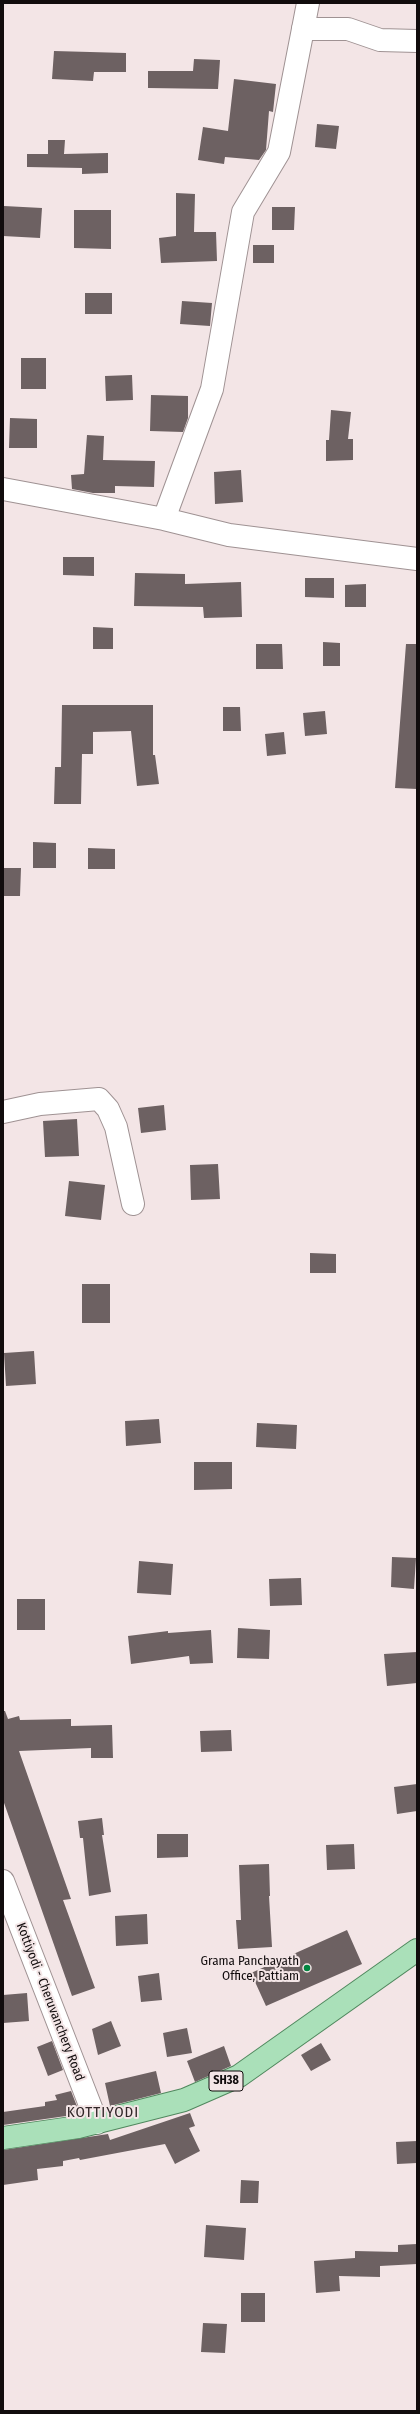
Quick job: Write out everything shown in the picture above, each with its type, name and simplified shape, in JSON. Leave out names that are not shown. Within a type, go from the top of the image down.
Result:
[{"type":"main road","name":"SH38","points":[[3,2138],[97,2123],[184,2100],[239,2076],[417,1950]]},
{"type":"street","points":[[164,519],[212,389],[242,212],[280,152],[308,3]]},
{"type":"street","points":[[303,29],[348,29],[380,40],[417,41]]},
{"type":"street","points":[[3,489],[164,519],[229,535],[417,559]]},
{"type":"street","points":[[3,1112],[40,1104],[99,1099],[108,1108],[116,1127],[133,1204]]},
{"type":"street","name":"Kottiyodi - Cheruvanchery Road","points":[[3,1881],[97,2123]]},
{"type":"building","points":[[54,51],[126,53],[126,72],[94,72],[93,81],[52,79]]},
{"type":"building","points":[[194,59],[220,60],[218,89],[148,88],[148,71],[193,71]]},
{"type":"building","points":[[234,79],[276,84],[273,112],[269,111],[266,150],[259,160],[225,157],[224,164],[198,160],[203,127],[228,131]]},
{"type":"building","points":[[317,124],[339,126],[336,149],[315,147]]},
{"type":"building","points":[[48,140],[65,140],[64,154],[108,153],[108,173],[82,174],[82,168],[27,167],[27,154],[48,154]]},
{"type":"building","points":[[176,193],[195,194],[194,232],[216,232],[217,261],[161,263],[159,238],[176,236]]},
{"type":"building","points":[[4,206],[42,208],[40,238],[3,236]]},
{"type":"building","points":[[272,207],[295,207],[294,230],[272,230]]},
{"type":"building","points":[[74,210],[111,210],[111,249],[74,248]]},
{"type":"building","points":[[253,245],[274,245],[274,263],[253,263]]},
{"type":"building","points":[[85,293],[112,293],[112,314],[85,314]]},
{"type":"building","points":[[182,301],[212,303],[210,326],[180,324]]},
{"type":"building","points":[[21,358],[46,358],[46,389],[21,389]]},
{"type":"building","points":[[132,375],[133,400],[106,401],[105,376]]},
{"type":"building","points":[[151,395],[188,396],[188,418],[183,432],[150,431]]},
{"type":"building","points":[[331,410],[351,412],[348,439],[353,439],[353,460],[326,461],[326,440],[329,440]]},
{"type":"building","points":[[10,418],[37,419],[37,448],[9,448]]},
{"type":"building","points":[[87,435],[104,436],[103,460],[155,461],[154,487],[115,486],[115,493],[93,493],[72,489],[71,475],[84,474]]},
{"type":"building","points":[[241,470],[243,502],[215,504],[214,472]]},
{"type":"building","points":[[63,557],[94,557],[94,576],[63,575]]},
{"type":"building","points":[[135,573],[185,574],[185,584],[241,582],[242,617],[204,618],[203,607],[134,606]]},
{"type":"building","points":[[305,578],[334,578],[334,598],[305,597]]},
{"type":"building","points":[[366,584],[366,607],[345,607],[345,585]]},
{"type":"building","points":[[93,627],[113,628],[113,649],[93,649]]},
{"type":"building","points":[[323,642],[340,643],[340,666],[323,666]]},
{"type":"building","points":[[256,644],[282,644],[283,669],[256,669]]},
{"type":"building","points":[[406,644],[417,644],[417,789],[395,788]]},
{"type":"building","points":[[62,705],[153,705],[153,755],[155,755],[159,784],[137,786],[131,731],[93,732],[93,754],[82,754],[81,804],[54,804],[55,767],[61,767]]},
{"type":"building","points":[[223,707],[240,707],[241,731],[223,731]]},
{"type":"building","points":[[325,711],[327,734],[305,736],[303,713]]},
{"type":"building","points":[[284,732],[286,754],[267,756],[265,734]]},
{"type":"building","points":[[33,842],[56,843],[56,868],[33,868]]},
{"type":"building","points":[[88,848],[115,849],[115,869],[88,869]]},
{"type":"building","points":[[3,868],[21,868],[20,896],[3,896]]},
{"type":"building","points":[[164,1105],[166,1130],[141,1133],[138,1108]]},
{"type":"building","points":[[77,1119],[79,1156],[45,1157],[43,1121]]},
{"type":"building","points":[[218,1164],[220,1199],[191,1200],[190,1165]]},
{"type":"building","points":[[69,1181],[105,1185],[101,1220],[65,1216]]},
{"type":"building","points":[[310,1253],[336,1254],[336,1273],[310,1273]]},
{"type":"building","points":[[82,1284],[110,1284],[110,1323],[82,1323]]},
{"type":"building","points":[[34,1351],[36,1384],[6,1386],[4,1353]]},
{"type":"building","points":[[159,1419],[161,1443],[126,1446],[125,1421]]},
{"type":"building","points":[[257,1423],[297,1425],[296,1449],[256,1447]]},
{"type":"building","points":[[194,1462],[232,1462],[232,1489],[194,1490]]},
{"type":"building","points":[[392,1557],[416,1558],[414,1589],[391,1587]]},
{"type":"building","points":[[139,1561],[173,1564],[171,1595],[137,1593]]},
{"type":"building","points":[[301,1578],[302,1605],[270,1606],[269,1579]]},
{"type":"building","points":[[17,1599],[45,1599],[45,1630],[17,1630]]},
{"type":"building","points":[[238,1628],[270,1630],[269,1659],[237,1658]]},
{"type":"building","points":[[211,1630],[213,1663],[190,1664],[189,1656],[131,1664],[128,1636],[168,1631],[168,1633]]},
{"type":"building","points":[[417,1652],[417,1683],[387,1686],[384,1654]]},
{"type":"building","points":[[3,1711],[5,1711],[8,1719],[19,1716],[20,1720],[71,1719],[71,1726],[112,1725],[113,1758],[91,1758],[91,1748],[19,1751],[71,1899],[63,1900],[95,1988],[72,1996],[3,1800]]},
{"type":"building","points":[[231,1730],[232,1751],[201,1752],[200,1731]]},
{"type":"building","points":[[417,1784],[417,1811],[397,1814],[394,1787]]},
{"type":"building","points":[[102,1818],[104,1835],[102,1835],[111,1892],[89,1896],[83,1838],[80,1838],[78,1821]]},
{"type":"building","points":[[157,1834],[188,1834],[188,1857],[157,1858]]},
{"type":"building","points":[[354,1844],[355,1869],[327,1870],[326,1845]]},
{"type":"building","points":[[269,1864],[272,1947],[238,1949],[236,1920],[241,1920],[239,1865]]},
{"type":"building","points":[[147,1914],[148,1944],[116,1946],[115,1916]]},
{"type":"building","name":"Grama Panchayath Office, Pattiam","points":[[347,1930],[362,1964],[266,2006],[251,1973]]},
{"type":"building","points":[[159,1973],[162,2000],[141,2002],[138,1976]]},
{"type":"building","points":[[27,1993],[29,2021],[3,2023],[3,1995]]},
{"type":"building","points":[[111,2021],[121,2046],[98,2055],[92,2029]]},
{"type":"building","points":[[187,2028],[192,2053],[167,2057],[163,2033]]},
{"type":"building","points":[[52,2041],[63,2070],[48,2076],[37,2047]]},
{"type":"building","points":[[321,2043],[331,2060],[311,2071],[301,2055]]},
{"type":"building","points":[[224,2046],[231,2066],[195,2082],[187,2061]]},
{"type":"building","points":[[156,2071],[161,2093],[110,2106],[105,2083]]},
{"type":"building","points":[[71,2091],[80,2114],[3,2125],[3,2112],[45,2106],[45,2102],[57,2100],[55,2095]]},
{"type":"building","points":[[190,2113],[195,2126],[189,2128],[200,2151],[175,2164],[165,2144],[80,2160],[79,2158],[63,2161],[63,2166],[37,2169],[38,2180],[3,2185],[3,2150],[108,2134],[110,2140]]},
{"type":"building","points":[[417,2141],[417,2163],[397,2164],[396,2142]]},
{"type":"building","points":[[241,2180],[259,2181],[258,2203],[240,2203]]},
{"type":"building","points":[[206,2225],[246,2228],[244,2260],[204,2257]]},
{"type":"building","points":[[417,2244],[417,2264],[380,2266],[380,2277],[339,2276],[340,2291],[316,2293],[314,2261],[355,2258],[355,2251],[398,2252],[398,2245]]},
{"type":"building","points":[[241,2293],[265,2293],[265,2322],[241,2322]]},
{"type":"building","points":[[203,2323],[227,2324],[225,2353],[201,2352]]},
{"type":"place","name":"Grama Panchayath Office, Pattiam","points":[[307,1968]]},
{"type":"district","name":"KOTTIYODI","points":[[103,2113]]}]
